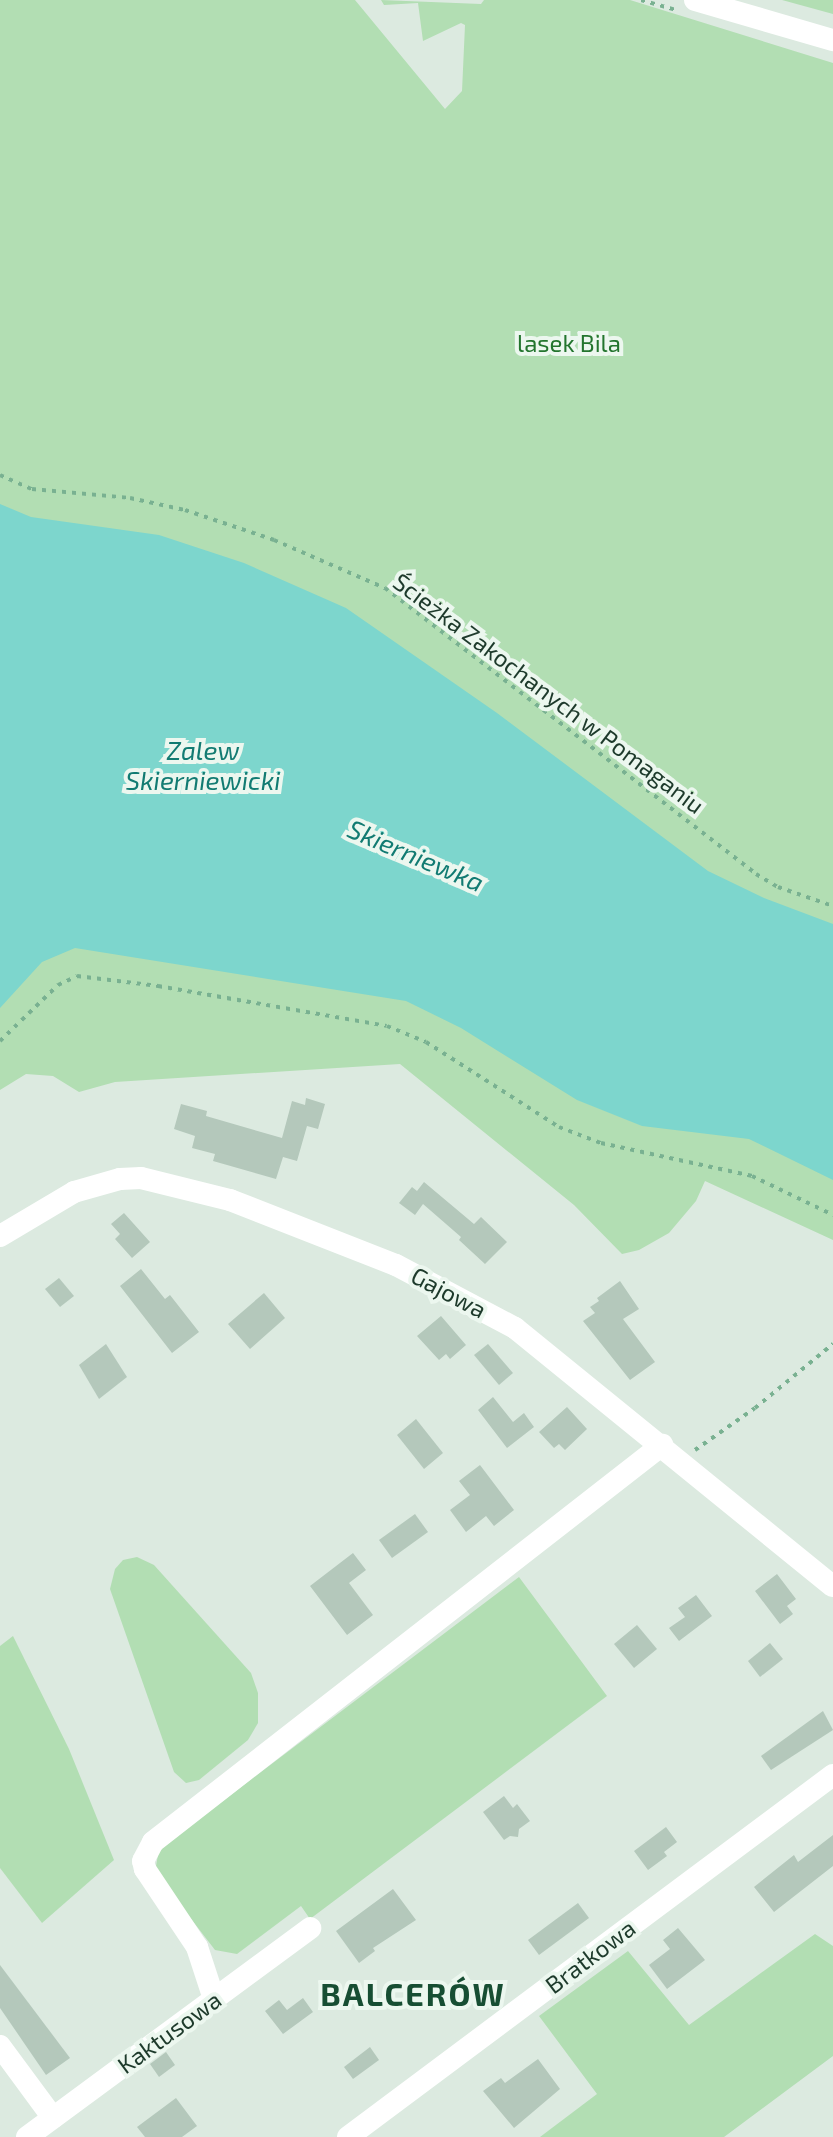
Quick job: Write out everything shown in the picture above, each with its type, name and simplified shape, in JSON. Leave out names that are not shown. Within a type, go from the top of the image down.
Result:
[{"type":"street","points":[[695,0],[833,40]]},
{"type":"street","name":"Gajowa","points":[[0,1236],[74,1192],[120,1179],[141,1178],[230,1200],[396,1265],[503,1321],[662,1445],[833,1586]]},
{"type":"street","points":[[214,1999],[197,1947],[145,1869],[143,1861],[153,1842],[662,1445]]},
{"type":"street","name":"Bratkowa","points":[[348,2137],[833,1775]]},
{"type":"street","name":"Kaktusowa","points":[[27,2137],[310,1928]]},
{"type":"street","points":[[0,2046],[53,2118]]},
{"type":"path","name":"Ścieżka Zakochanych w Pomaganiu","points":[[0,475],[32,489],[130,498],[185,510],[288,545],[385,588],[756,874],[778,887],[833,906]]},
{"type":"path","points":[[0,1041],[58,985],[77,976],[158,986],[387,1026],[426,1042],[559,1127],[601,1143],[752,1176],[833,1215]]},
{"type":"path","points":[[680,1460],[755,1408],[833,1344]]},
{"type":"green space","name":"lasek Bila","points":[[0,0],[355,0],[445,109],[462,91],[465,25],[461,23],[423,41],[418,3],[384,5],[381,0],[481,4],[484,0],[630,0],[833,63],[833,1240],[705,1181],[696,1201],[669,1233],[639,1250],[622,1254],[574,1205],[400,1064],[115,1082],[79,1092],[53,1076],[26,1074],[0,1090]]},
{"type":"green space","points":[[782,0],[833,0],[833,14]]},
{"type":"green space","points":[[137,1557],[154,1565],[251,1673],[258,1693],[258,1723],[248,1740],[199,1780],[186,1783],[174,1772],[110,1589],[115,1569],[123,1560]]},
{"type":"green space","points":[[519,1577],[607,1696],[310,1919],[301,1906],[237,1954],[215,1950],[155,1872],[159,1849]]},
{"type":"green space","points":[[13,1636],[69,1749],[114,1860],[42,1923],[0,1868],[0,1646]]},
{"type":"green space","points":[[815,1934],[833,1946],[833,2056],[724,2137],[540,2137],[597,2094],[539,2016],[628,1951],[689,2025]]},
{"type":"water","name":"Zalew Skierniewicki","points":[[0,504],[31,517],[159,535],[244,563],[346,608],[497,713],[708,871],[764,898],[833,924],[833,1180],[749,1139],[642,1126],[577,1100],[461,1028],[406,1001],[75,948],[42,962],[0,1008]]},
{"type":"building","points":[[306,1098],[325,1104],[318,1129],[307,1126],[297,1161],[283,1157],[276,1179],[213,1161],[215,1154],[192,1148],[195,1136],[174,1129],[181,1104],[207,1111],[206,1116],[282,1138],[292,1101],[305,1105]]},
{"type":"building","points":[[424,1182],[474,1224],[481,1217],[507,1242],[485,1264],[459,1240],[461,1237],[423,1204],[415,1215],[399,1203],[412,1187],[417,1191]]},
{"type":"building","points":[[124,1213],[150,1242],[132,1258],[115,1239],[120,1234],[111,1224]]},
{"type":"building","points":[[141,1269],[165,1299],[170,1295],[199,1332],[172,1353],[120,1286]]},
{"type":"building","points":[[59,1278],[74,1296],[60,1307],[45,1289]]},
{"type":"building","points":[[620,1281],[639,1309],[623,1319],[655,1362],[630,1380],[583,1321],[595,1313],[590,1307],[599,1301],[597,1298]]},
{"type":"building","points":[[264,1293],[285,1318],[250,1349],[228,1324]]},
{"type":"building","points":[[441,1316],[466,1345],[450,1359],[446,1354],[439,1360],[417,1336]]},
{"type":"building","points":[[106,1344],[127,1377],[99,1399],[79,1365]]},
{"type":"building","points":[[488,1344],[513,1373],[499,1385],[474,1355]]},
{"type":"building","points":[[493,1397],[513,1422],[524,1413],[534,1427],[507,1448],[478,1410]]},
{"type":"building","points":[[567,1407],[587,1429],[565,1450],[559,1444],[554,1448],[539,1432]]},
{"type":"building","points":[[416,1419],[443,1453],[424,1469],[397,1435]]},
{"type":"building","points":[[480,1465],[514,1510],[494,1526],[486,1516],[466,1532],[450,1510],[470,1495],[459,1481]]},
{"type":"building","points":[[415,1514],[428,1532],[392,1558],[379,1540]]},
{"type":"building","points":[[353,1553],[366,1570],[349,1583],[373,1615],[347,1635],[310,1586]]},
{"type":"building","points":[[777,1574],[796,1599],[787,1606],[793,1614],[780,1624],[755,1591]]},
{"type":"building","points":[[696,1595],[712,1616],[679,1641],[669,1628],[685,1617],[678,1608]]},
{"type":"building","points":[[637,1625],[657,1649],[634,1668],[614,1644]]},
{"type":"building","points":[[770,1643],[783,1659],[760,1677],[748,1661]]},
{"type":"building","points":[[823,1711],[833,1730],[771,1770],[761,1756]]},
{"type":"building","points":[[504,1796],[513,1808],[517,1804],[530,1821],[519,1829],[518,1837],[510,1836],[504,1840],[483,1812]]},
{"type":"building","points":[[666,1827],[677,1842],[664,1852],[667,1856],[648,1870],[634,1851]]},
{"type":"building","points":[[833,1835],[833,1866],[774,1912],[754,1887],[794,1855],[798,1862]]},
{"type":"building","points":[[393,1889],[416,1920],[373,1948],[375,1951],[359,1963],[336,1931]]},
{"type":"building","points":[[578,1903],[589,1918],[539,1955],[528,1940]]},
{"type":"building","points":[[678,1928],[705,1960],[667,1989],[649,1965],[670,1949],[663,1940]]},
{"type":"building","points":[[0,1965],[70,2058],[46,2075],[0,2008]]},
{"type":"building","points":[[303,1998],[313,2012],[283,2034],[265,2011],[279,2000],[287,2010]]},
{"type":"building","points":[[370,2047],[379,2060],[353,2079],[344,2067]]},
{"type":"building","points":[[166,2052],[175,2065],[159,2077],[150,2064]]},
{"type":"building","points":[[538,2059],[560,2089],[514,2128],[483,2091],[501,2078],[505,2083]]},
{"type":"building","points":[[176,2098],[197,2126],[182,2137],[145,2137],[137,2127]]},
{"type":"district","name":"BALCERÓW","points":[[413,1993]]},
{"type":"water label","name":"Skierniewka","points":[[416,855]]}]
